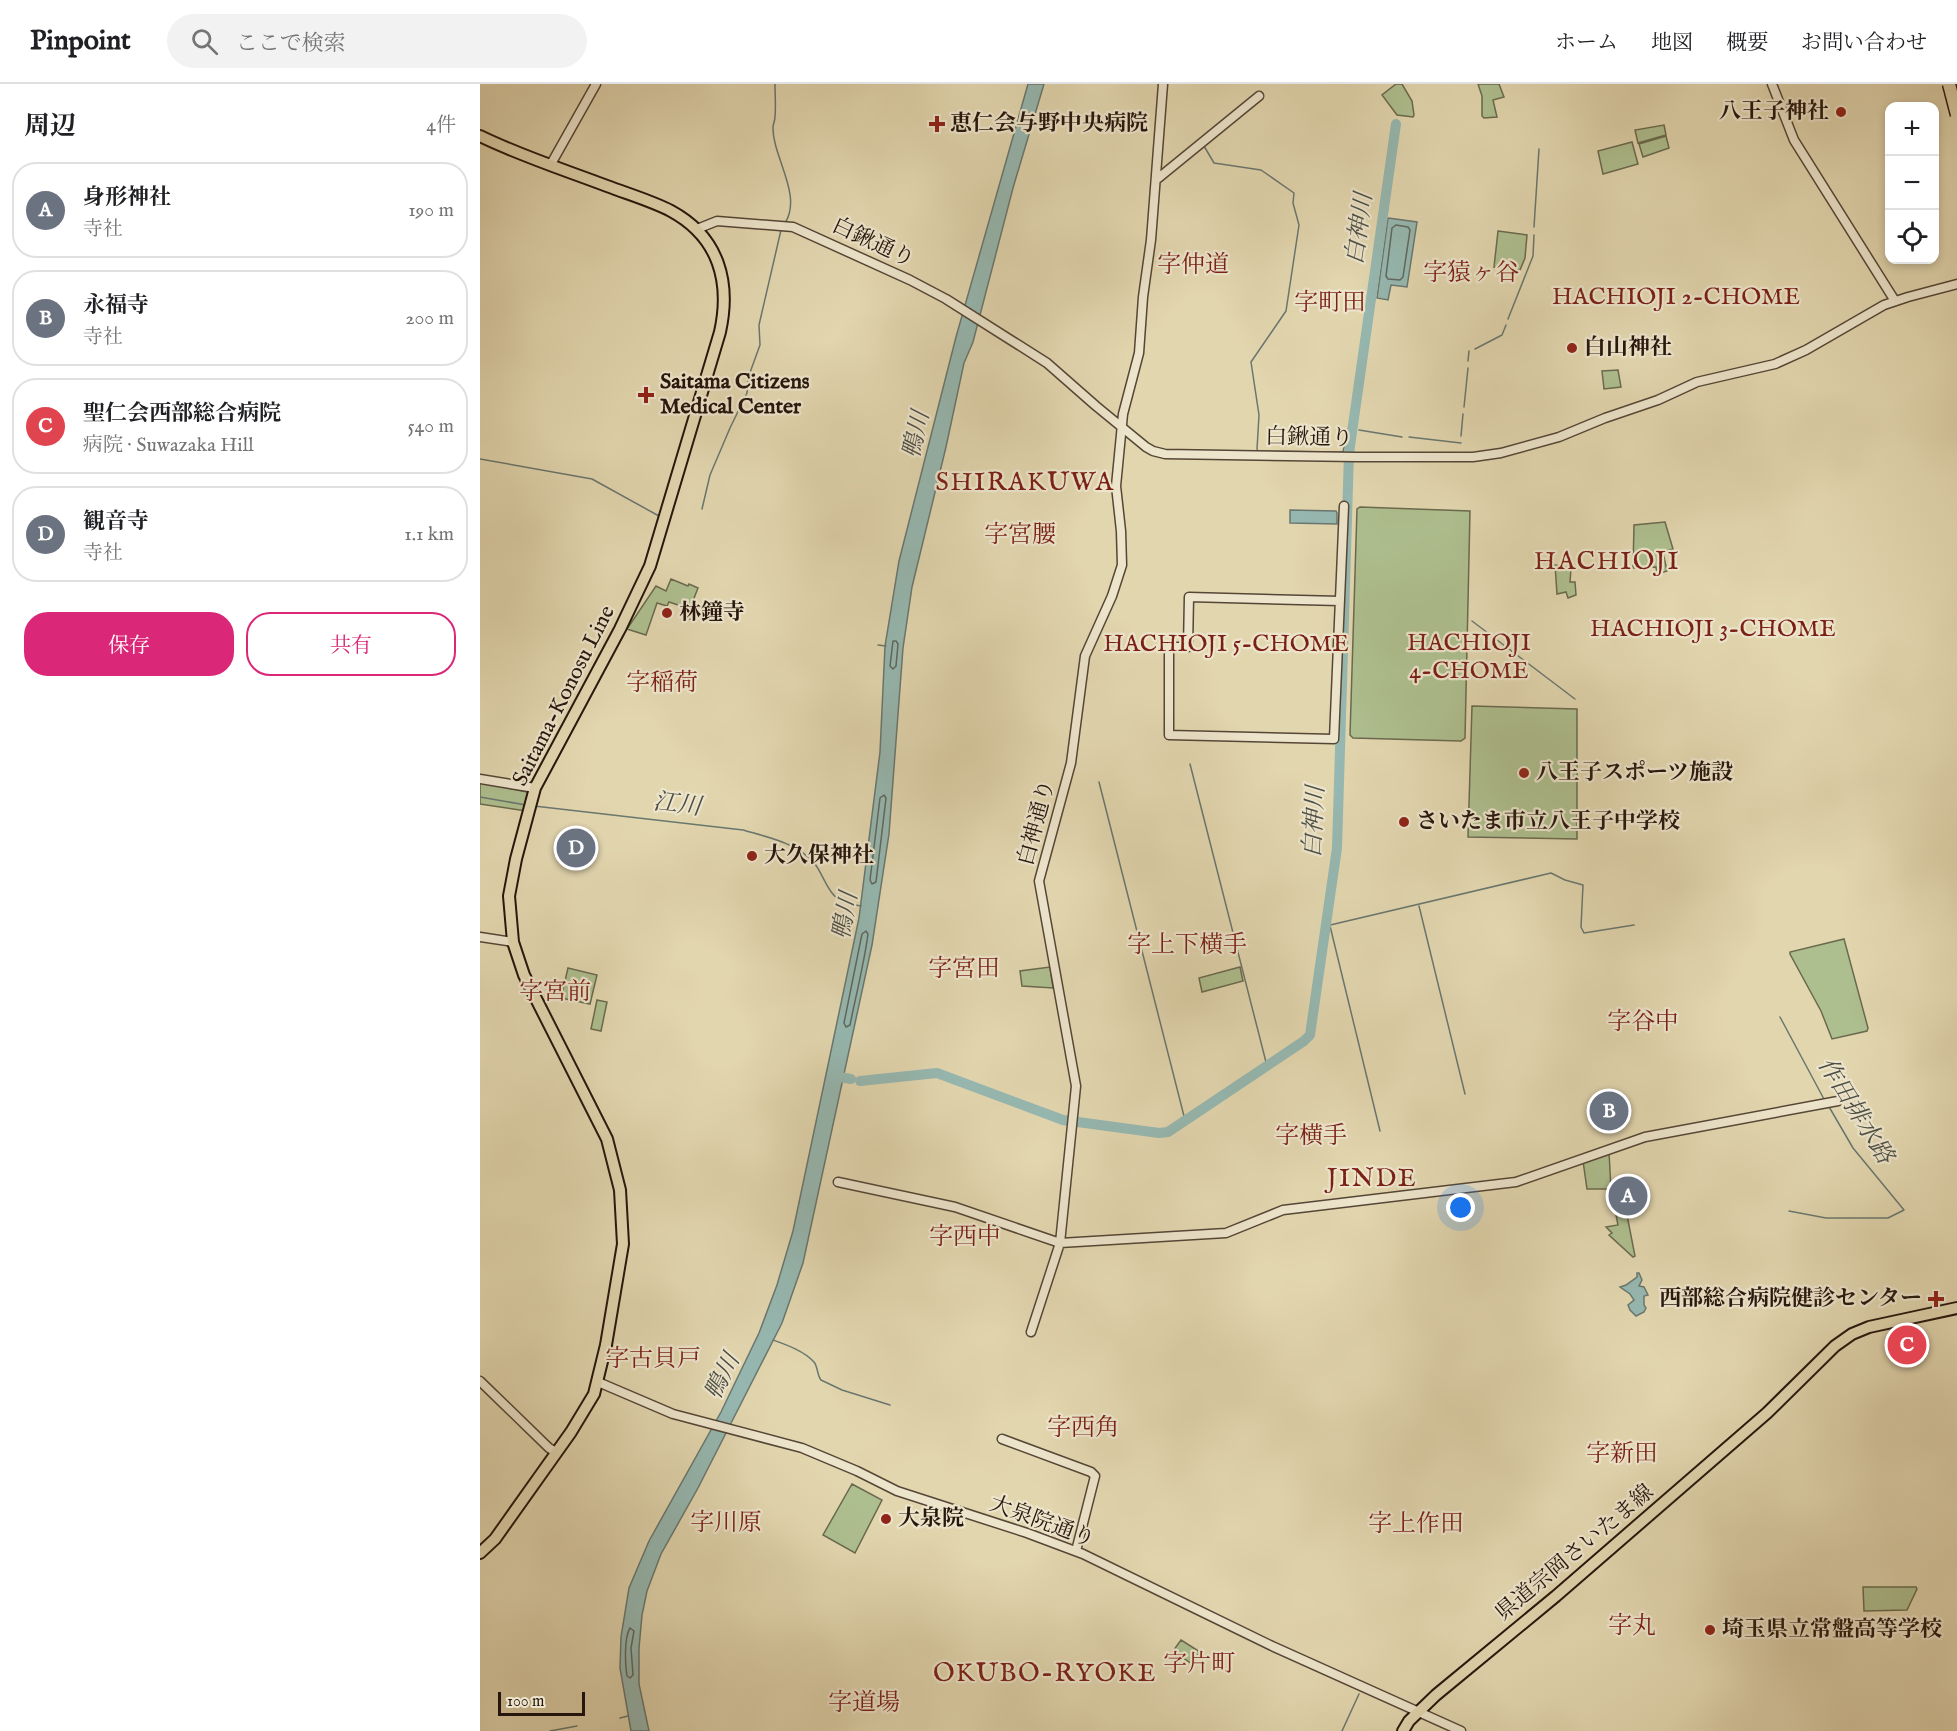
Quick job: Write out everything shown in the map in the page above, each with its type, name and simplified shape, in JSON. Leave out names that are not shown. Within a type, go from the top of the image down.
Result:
[{"type":"highway","points":[[1949,84],[1957,116]]},
{"type":"main road","name":"Saitama-Konosu Line","points":[[480,136],[670,211],[697,229],[711,247],[722,276],[724,308],[720,332],[650,566],[631,608],[535,788],[516,859],[509,896],[513,942],[524,975],[600,1122],[613,1155],[623,1214],[623,1250],[598,1382],[583,1414],[495,1539],[480,1553]]},
{"type":"main road","name":"県道宗岡さいたま線","points":[[1402,1731],[1409,1721],[1442,1689],[1556,1596],[1794,1389],[1828,1353],[1852,1334],[1888,1322],[1957,1308]]},
{"type":"street","points":[[551,164],[596,84]]},
{"type":"street","name":"白神通り","points":[[1031,1332],[1060,1243],[1075,1080],[1039,881],[1071,764],[1085,656],[1112,596],[1122,565],[1116,491],[1125,405],[1139,353],[1163,84]]},
{"type":"street","points":[[1772,84],[1797,146],[1895,301]]},
{"type":"street","points":[[1156,180],[1259,96]]},
{"type":"street","name":"白鍬通り","points":[[697,229],[717,221],[784,225],[812,234],[910,280],[990,325],[1047,363],[1122,428],[1146,447],[1159,453],[1478,457],[1501,453],[1539,444],[1658,400],[1697,382],[1775,364],[1791,358],[1895,301],[1957,284]]},
{"type":"street","points":[[1340,601],[1189,597],[1188,647],[1169,647],[1169,735],[1334,739],[1340,601],[1344,506]]},
{"type":"street","points":[[480,779],[535,788]]},
{"type":"street","points":[[480,937],[513,942]]},
{"type":"street","points":[[838,1182],[955,1207],[1060,1243],[1226,1233],[1283,1210],[1516,1182],[1645,1137],[1838,1101]]},
{"type":"street","points":[[480,1381],[549,1448],[556,1452]]},
{"type":"street","name":"大泉院通り","points":[[598,1382],[655,1408],[696,1422],[802,1448],[905,1494],[1076,1551],[1282,1650],[1461,1731]]},
{"type":"street","points":[[1002,1439],[1091,1472],[1095,1476],[1076,1551]]},
{"type":"green space","points":[[1396,84],[1402,84],[1412,101],[1413,117],[1397,115],[1382,95]]},
{"type":"green space","points":[[1478,84],[1499,84],[1504,97],[1493,100],[1497,117],[1484,118],[1482,116],[1482,96]]},
{"type":"green space","points":[[1664,125],[1666,135],[1638,143],[1635,130]]},
{"type":"green space","points":[[1666,136],[1669,148],[1643,157],[1639,144]]},
{"type":"green space","points":[[1632,142],[1638,164],[1603,174],[1598,151]]},
{"type":"green space","points":[[1498,231],[1527,235],[1525,258],[1520,270],[1494,267]]},
{"type":"green space","points":[[1618,370],[1621,387],[1604,389],[1602,371]]},
{"type":"green space","points":[[1360,507],[1470,511],[1465,738],[1461,741],[1353,738],[1350,735],[1357,509]]},
{"type":"green space","points":[[1665,522],[1673,549],[1663,552],[1667,571],[1657,574],[1656,567],[1633,568],[1634,525]]},
{"type":"green space","points":[[1555,565],[1571,568],[1570,582],[1575,582],[1576,595],[1568,598],[1566,592],[1557,594]]},
{"type":"green space","points":[[671,579],[698,588],[691,606],[696,609],[693,620],[682,616],[684,607],[669,602],[667,606],[657,603],[646,635],[627,629],[656,586],[666,591]]},
{"type":"green space","name":"八王子スポーツ施設","points":[[1472,706],[1577,709],[1577,839],[1468,837]]},
{"type":"green space","points":[[480,782],[527,792],[529,796],[526,811],[480,804]]},
{"type":"green space","points":[[1844,939],[1868,1028],[1867,1031],[1832,1039],[1821,1011],[1790,952]]},
{"type":"green space","points":[[1050,967],[1053,988],[1022,986],[1020,971]]},
{"type":"green space","points":[[1240,967],[1243,981],[1202,992],[1199,978]]},
{"type":"green space","points":[[568,968],[597,975],[590,1004],[561,998]]},
{"type":"green space","points":[[597,1000],[607,1002],[601,1031],[591,1029]]},
{"type":"green space","points":[[1609,1152],[1611,1189],[1587,1189],[1583,1161]]},
{"type":"green space","points":[[1625,1214],[1635,1256],[1633,1257],[1609,1235],[1612,1233],[1606,1227],[1618,1225],[1616,1215]]},
{"type":"green space","points":[[852,1484],[882,1500],[855,1553],[823,1535]]},
{"type":"green space","points":[[1863,1587],[1916,1587],[1917,1589],[1907,1610],[1864,1611]]},
{"type":"green space","points":[[1181,1640],[1200,1652],[1192,1664],[1173,1651]]},
{"type":"water","points":[[1028,84],[1044,84],[1013,188],[973,342],[964,363],[912,587],[903,648],[889,834],[872,945],[803,1263],[782,1323],[698,1488],[661,1554],[647,1591],[639,1648],[639,1684],[649,1731],[631,1731],[620,1668],[621,1637],[629,1588],[649,1541],[721,1412],[759,1333],[777,1285],[793,1231],[859,918],[880,752],[885,646],[899,561],[956,337]]},
{"type":"water","points":[[1388,218],[1417,222],[1407,287],[1391,285],[1388,300],[1377,298]]},
{"type":"water","points":[[1290,510],[1336,511],[1337,524],[1290,523]]},
{"type":"water","points":[[1637,1273],[1642,1280],[1639,1286],[1644,1287],[1648,1295],[1644,1296],[1646,1308],[1644,1312],[1636,1316],[1628,1305],[1634,1300],[1620,1287],[1637,1277]]},
{"type":"waterway","points":[[775,84],[774,138],[791,200],[790,212],[785,223]]},
{"type":"waterway","name":"白神川","points":[[860,1081],[937,1073],[1063,1120],[1159,1133],[1168,1132],[1310,1035],[1337,848],[1349,453],[1396,124]]},
{"type":"waterway","points":[[1204,146],[1214,163],[1261,170],[1294,193],[1293,203],[1299,225],[1286,311],[1251,362],[1259,415],[1258,451],[1343,452],[1348,429]]},
{"type":"waterway","points":[[1534,227],[1539,149]]},
{"type":"waterway","points":[[702,509],[710,475],[747,393],[748,378],[760,345],[759,325],[781,230]]},
{"type":"waterway","points":[[1508,319],[1533,256],[1534,235]]},
{"type":"waterway","points":[[1475,349],[1502,335],[1506,325]]},
{"type":"waterway","points":[[1468,361],[1469,351]]},
{"type":"waterway","points":[[1464,407],[1468,368]]},
{"type":"waterway","points":[[1461,436],[1463,414]]},
{"type":"waterway","points":[[1359,430],[1402,437]]},
{"type":"waterway","points":[[1409,437],[1461,443]]},
{"type":"waterway","points":[[480,459],[592,479],[659,516]]},
{"type":"waterway","points":[[1472,621],[1575,699]]},
{"type":"waterway","points":[[878,645],[886,646]]},
{"type":"waterway","points":[[1190,764],[1267,1066]]},
{"type":"waterway","points":[[1099,782],[1185,1120]]},
{"type":"waterway","name":"江川","points":[[480,797],[526,805]]},
{"type":"waterway","name":"江川","points":[[534,806],[743,830],[772,838],[808,857],[815,864],[834,895],[843,902]]},
{"type":"waterway","points":[[1326,926],[1551,873],[1583,885],[1581,927],[1584,933],[1634,925]]},
{"type":"waterway","name":"鴨川","points":[[850,904],[861,906]]},
{"type":"waterway","points":[[1419,906],[1465,1094]]},
{"type":"waterway","points":[[1330,926],[1380,1131]]},
{"type":"waterway","name":"作田排水路","points":[[1780,1017],[1825,1101]]},
{"type":"waterway","name":"白神川","points":[[834,1076],[851,1079]]},
{"type":"waterway","name":"作田排水路","points":[[1789,1211],[1826,1218],[1888,1218],[1904,1210],[1853,1148],[1828,1105]]},
{"type":"waterway","points":[[773,1340],[810,1358],[821,1380],[842,1390],[890,1405]]},
{"type":"waterway","name":"作田排水路","points":[[1342,1731],[1359,1694]]},
{"type":"waterway","points":[[620,1718],[628,1716]]},
{"type":"waterway","points":[[550,1731],[577,1726]]},
{"type":"place","name":"八王子神社","points":[[1841,112]]},
{"type":"place","name":"恵仁会与野中央病院","points":[[937,124]]},
{"type":"place","name":"白山神社","points":[[1572,348]]},
{"type":"place","name":"Saitama Citizens Medical Center","points":[[646,395]]},
{"type":"place","name":"林鐘寺","points":[[667,613]]},
{"type":"place","name":"八王子スポーツ施設","points":[[1524,773]]},
{"type":"place","name":"さいたま市立八王子中学校","points":[[1404,822]]},
{"type":"place","name":"観音寺","points":[[576,848]]},
{"type":"place","name":"大久保神社","points":[[752,856]]},
{"type":"place","name":"永福寺","points":[[1609,1111]]},
{"type":"place","name":"身形神社","points":[[1628,1196]]},
{"type":"place","name":"西部総合病院健診センター","points":[[1936,1299]]},
{"type":"place","name":"聖仁会西部総合病院","points":[[1907,1345]]},
{"type":"place","name":"大泉院","points":[[886,1519]]},
{"type":"place","name":"埼玉県立常盤高等学校","points":[[1710,1630]]},
{"type":"district","name":"字仲道","points":[[1193,265]]},
{"type":"district","name":"字猿ヶ谷","points":[[1471,273]]},
{"type":"district","name":"HACHIOJI 2-CHOME","points":[[1676,297]]},
{"type":"district","name":"字町田","points":[[1330,303]]},
{"type":"district","name":"SHIRAKUWA","points":[[1025,482]]},
{"type":"district","name":"字宮腰","points":[[1020,535]]},
{"type":"district","name":"HACHIOJI","points":[[1607,561]]},
{"type":"district","name":"HACHIOJI 3-CHOME","points":[[1713,629]]},
{"type":"district","name":"HACHIOJI 5-CHOME","points":[[1226,644]]},
{"type":"district","name":"HACHIOJI 4-CHOME","points":[[1469,657]]},
{"type":"district","name":"字稲荷","points":[[662,683]]},
{"type":"district","name":"字上下横手","points":[[1187,945]]},
{"type":"district","name":"字宮田","points":[[964,969]]},
{"type":"district","name":"字宮前","points":[[555,992]]},
{"type":"district","name":"字谷中","points":[[1643,1022]]},
{"type":"district","name":"字横手","points":[[1311,1136]]},
{"type":"district","name":"JINDE","points":[[1372,1178]]},
{"type":"district","name":"字西中","points":[[965,1237]]},
{"type":"district","name":"字古貝戸","points":[[653,1359]]},
{"type":"district","name":"字西角","points":[[1083,1428]]},
{"type":"district","name":"字新田","points":[[1622,1454]]},
{"type":"district","name":"字川原","points":[[726,1523]]},
{"type":"district","name":"字上作田","points":[[1416,1524]]},
{"type":"district","name":"字丸","points":[[1632,1626]]},
{"type":"district","name":"字片町","points":[[1199,1664]]},
{"type":"district","name":"OKUBO-RYOKE","points":[[1045,1673]]},
{"type":"district","name":"字道場","points":[[864,1703]]}]
